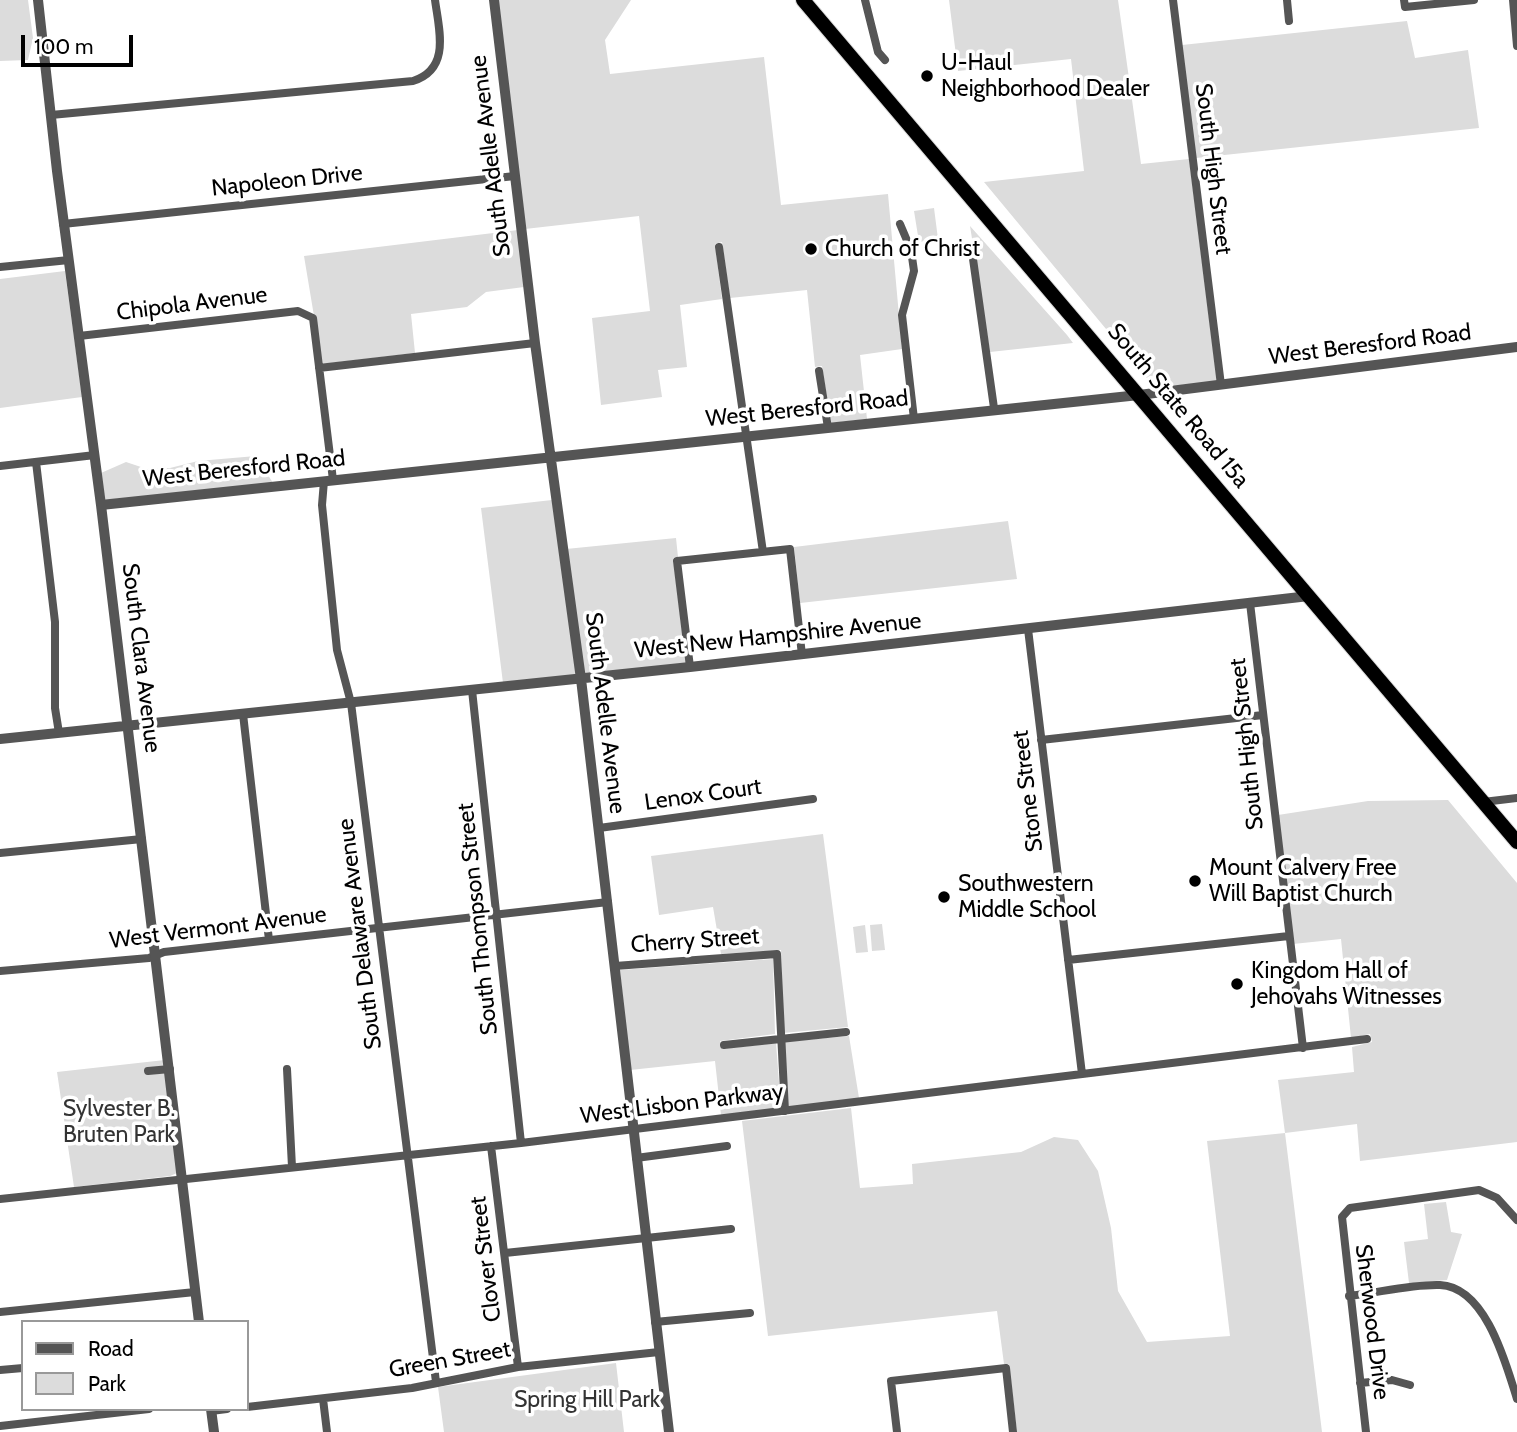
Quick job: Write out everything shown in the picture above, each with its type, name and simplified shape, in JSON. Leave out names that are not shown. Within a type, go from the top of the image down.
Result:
[{"type":"highway","name":"South State Road 15a","points":[[803,0],[1517,842]]},
{"type":"street","name":"South Clara Avenue","points":[[38,0],[63,224],[129,726],[199,1320]]},
{"type":"street","points":[[51,116],[229,100],[421,78],[436,66],[441,50],[435,0]]},
{"type":"street","name":"South Adelle Avenue","points":[[494,0],[535,343],[581,679],[669,1432]]},
{"type":"street","points":[[864,0],[878,52],[885,60]]},
{"type":"street","name":"South High Street","points":[[1173,0],[1221,385]]},
{"type":"street","points":[[1287,0],[1289,21]]},
{"type":"street","points":[[1404,3],[1474,0]]},
{"type":"street","points":[[1513,0],[1517,46]]},
{"type":"street","name":"Napoleon Drive","points":[[63,224],[515,176]]},
{"type":"street","points":[[900,224],[911,250],[914,271],[902,315],[914,419]]},
{"type":"street","points":[[719,247],[763,552]]},
{"type":"street","points":[[973,259],[994,408]]},
{"type":"street","points":[[0,267],[69,260]]},
{"type":"street","name":"Chipola Avenue","points":[[79,336],[299,311],[308,314]]},
{"type":"street","name":"South Delaware Avenue","points":[[308,314],[313,318],[329,481],[322,505],[337,650],[351,703],[436,1382]]},
{"type":"street","points":[[319,368],[535,343]]},
{"type":"street","name":"West Beresford Road","points":[[101,505],[745,438],[994,408],[1139,395],[1517,347]]},
{"type":"street","points":[[819,371],[828,428]]},
{"type":"street","points":[[0,466],[95,455]]},
{"type":"street","points":[[36,462],[55,622],[55,708],[59,733]]},
{"type":"street","points":[[690,667],[677,561],[790,549],[802,655]]},
{"type":"street","name":"West New Hampshire Avenue","points":[[0,739],[802,655],[1309,596]]},
{"type":"street","name":"South High Street","points":[[1250,603],[1303,1048]]},
{"type":"street","name":"Stone Street","points":[[1028,629],[1082,1074]]},
{"type":"street","name":"South Thompson Street","points":[[472,690],[521,1143]]},
{"type":"street","points":[[243,714],[270,940]]},
{"type":"street","points":[[1041,740],[1263,715]]},
{"type":"street","points":[[1483,802],[1517,798]]},
{"type":"street","name":"Lenox Court","points":[[599,828],[813,799]]},
{"type":"street","points":[[0,853],[142,839]]},
{"type":"street","name":"West Vermont Avenue","points":[[0,971],[608,902]]},
{"type":"street","points":[[1068,960],[1289,936]]},
{"type":"street","name":"Cherry Street","points":[[615,966],[777,954],[779,1038]]},
{"type":"street","points":[[724,1045],[846,1032]]},
{"type":"street","points":[[779,1038],[785,1111]]},
{"type":"street","name":"West Lisbon Parkway","points":[[0,1199],[521,1143],[1367,1039]]},
{"type":"street","points":[[148,1071],[170,1069]]},
{"type":"street","points":[[287,1069],[292,1167]]},
{"type":"street","name":"Clover Street","points":[[491,1146],[518,1367]]},
{"type":"street","points":[[636,1158],[727,1146]]},
{"type":"street","name":"Sherwood Drive","points":[[1366,1432],[1342,1217],[1350,1208],[1479,1190],[1497,1198],[1517,1220]]},
{"type":"street","points":[[505,1253],[646,1238],[654,1240],[731,1229]]},
{"type":"street","points":[[1349,1296],[1438,1285],[1459,1290],[1493,1330],[1517,1399]]},
{"type":"street","points":[[0,1312],[195,1292]]},
{"type":"street","points":[[655,1322],[750,1313]]},
{"type":"street","name":"Green Street","points":[[248,1407],[323,1399],[518,1367],[659,1352]]},
{"type":"street","points":[[0,1370],[21,1368]]},
{"type":"street","points":[[897,1432],[891,1381],[1006,1368],[1013,1432]]},
{"type":"street","points":[[1360,1383],[1392,1380],[1410,1385]]},
{"type":"street","points":[[323,1399],[327,1432]]},
{"type":"street","points":[[0,1426],[131,1411]]},
{"type":"street","points":[[211,1411],[214,1432]]},
{"type":"green space","points":[[0,0],[28,0],[33,38],[28,60],[0,61]]},
{"type":"green space","points":[[498,0],[631,0],[605,40],[610,74],[764,57],[781,205],[888,194],[902,349],[860,355],[867,419],[831,423],[822,366],[815,367],[807,290],[730,298],[722,242],[715,244],[722,299],[680,305],[687,367],[658,370],[662,397],[601,405],[592,318],[650,311],[639,216],[525,229]]},
{"type":"green space","points":[[949,0],[1118,0],[1141,164],[1189,159],[1217,381],[1155,388],[984,182],[1084,171],[1071,59],[958,71]]},
{"type":"green space","points":[[1407,21],[1415,58],[1468,50],[1479,128],[1196,158],[1182,45]]},
{"type":"green space","points":[[934,208],[938,239],[919,242],[914,211]]},
{"type":"green space","points":[[970,226],[1067,335],[1073,343],[990,352]]},
{"type":"green space","points":[[518,230],[524,287],[486,292],[467,307],[411,314],[415,353],[322,364],[304,256]]},
{"type":"green space","points":[[65,271],[82,397],[0,408],[0,279]]},
{"type":"green space","points":[[256,456],[273,483],[105,500],[101,473],[126,462],[147,469],[170,468],[198,461]]},
{"type":"green space","points":[[552,500],[576,675],[503,683],[481,508]]},
{"type":"green space","points":[[1008,521],[1017,579],[800,603],[794,547]]},
{"type":"green space","points":[[676,538],[678,557],[673,558],[686,663],[584,674],[566,549]]},
{"type":"green space","points":[[1448,800],[1517,883],[1517,1142],[1360,1161],[1357,1124],[1285,1133],[1278,1080],[1354,1072],[1352,1047],[1372,1042],[1370,1034],[1351,1038],[1341,939],[1293,944],[1278,815],[1368,801]]},
{"type":"green space","points":[[823,834],[848,1027],[783,1033],[781,950],[721,954],[713,907],[659,915],[651,856]]},
{"type":"green space","points":[[882,924],[885,950],[872,951],[870,925]]},
{"type":"green space","points":[[865,925],[868,952],[856,953],[853,927]]},
{"type":"green space","points":[[773,959],[775,1034],[720,1041],[722,1049],[776,1043],[781,1108],[721,1115],[715,1061],[630,1070],[620,970]]},
{"type":"green space","points":[[849,1036],[859,1098],[788,1107],[783,1042]]},
{"type":"green space","name":"Sylvester B. Bruten Park","points":[[165,1060],[177,1173],[74,1187],[57,1072]]},
{"type":"green space","points":[[851,1108],[860,1188],[913,1184],[912,1164],[1021,1152],[1054,1137],[1078,1140],[1098,1171],[1111,1228],[1118,1291],[1147,1342],[1230,1336],[1207,1141],[1285,1133],[1322,1432],[1017,1432],[1009,1364],[1004,1364],[997,1311],[768,1336],[742,1121]]},
{"type":"green space","points":[[1446,1202],[1451,1232],[1462,1234],[1447,1280],[1409,1283],[1404,1242],[1428,1239],[1424,1204]]},
{"type":"green space","name":"Spring Hill Park","points":[[616,1363],[624,1432],[444,1432],[438,1387]]},
{"type":"place","name":"U-Haul Neighborhood Dealer","points":[[927,76]]},
{"type":"place","name":"Church of Christ","points":[[811,249]]},
{"type":"place","name":"Mount Calvery Free Will Baptist Church","points":[[1195,881]]},
{"type":"place","name":"Southwestern Middle School","points":[[944,897]]},
{"type":"place","name":"Kingdom Hall of Jehovahs Witnesses","points":[[1237,984]]}]
